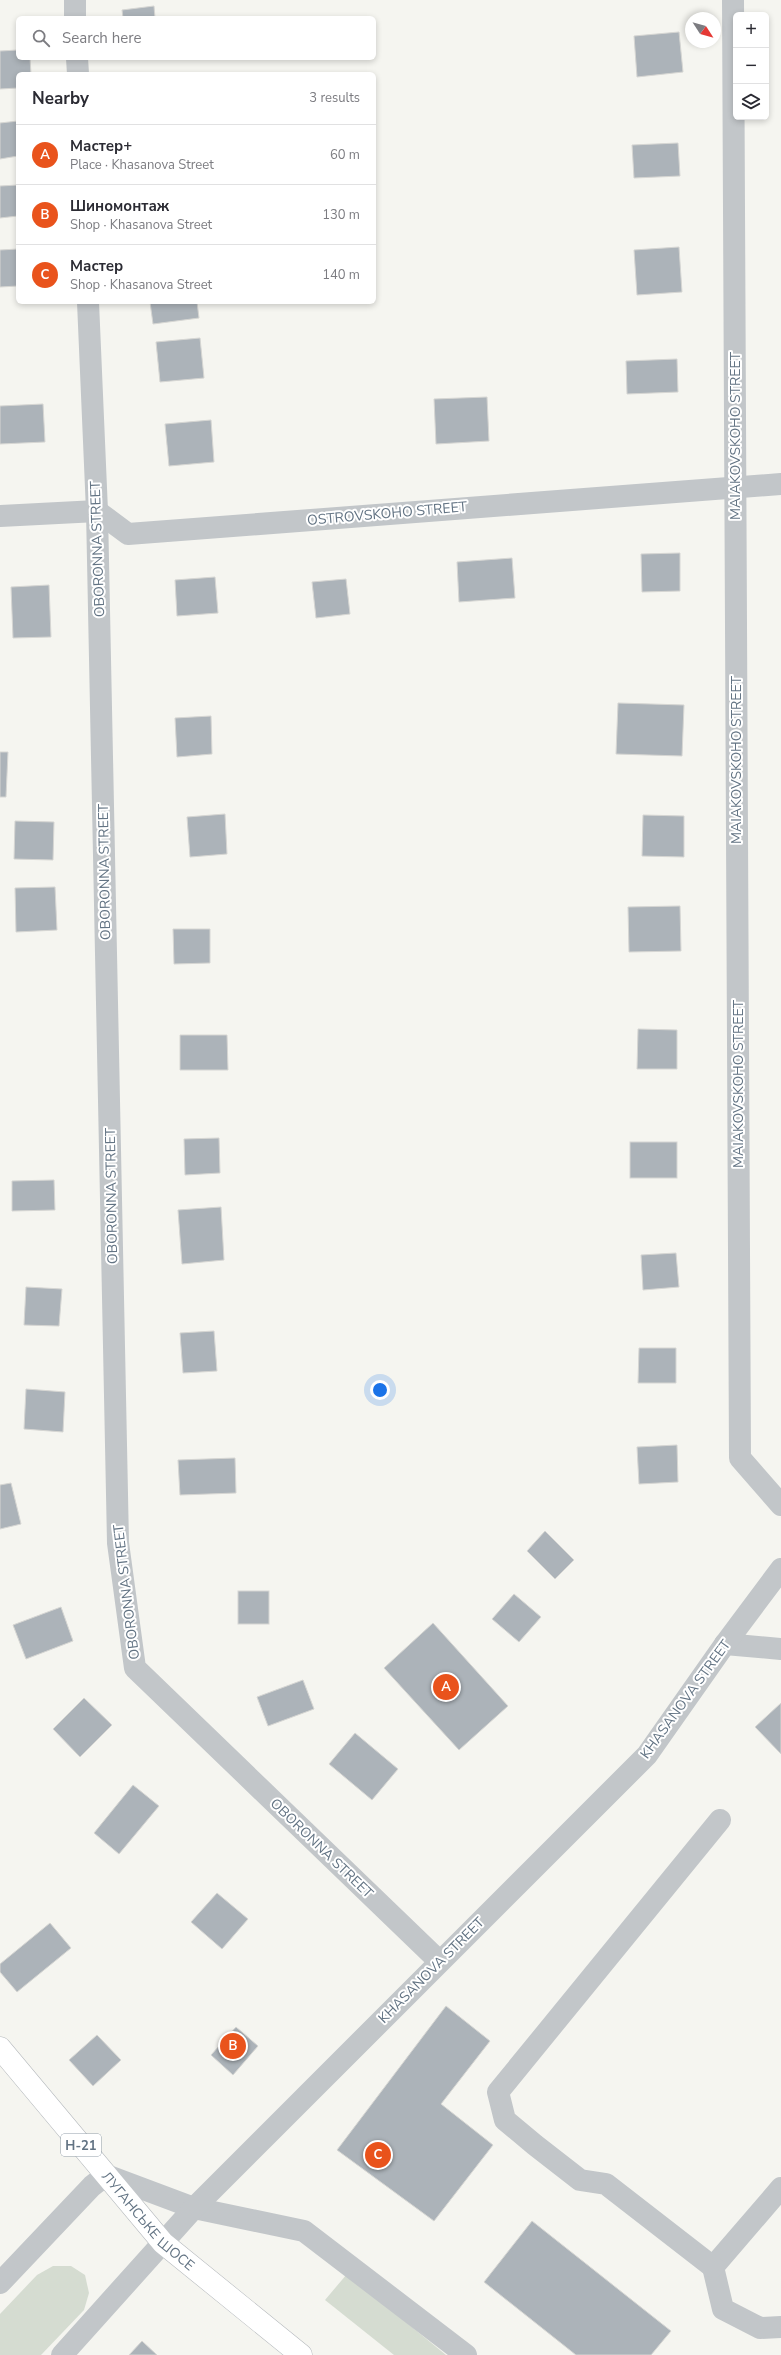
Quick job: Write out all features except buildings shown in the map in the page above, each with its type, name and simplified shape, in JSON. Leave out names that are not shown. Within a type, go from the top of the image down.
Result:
[{"type":"main road","name":"ЛУГАНСЬКЕ ШОСЕ","points":[[0,2048],[163,2243],[301,2355]]},
{"type":"street","points":[[74,0],[75,16]]},
{"type":"street","name":"MAIAKOVSKOHO STREET","points":[[734,0],[740,1458],[781,1505]]},
{"type":"street","points":[[77,60],[78,72]]},
{"type":"street","name":"OBORONNA STREET","points":[[88,304],[97,511],[118,1543],[135,1668],[439,1961]]},
{"type":"street","name":"OSTROVSKOHO STREET","points":[[97,511],[128,534],[735,486],[781,484]]},
{"type":"street","points":[[0,516],[97,511]]},
{"type":"street","name":"KHASANOVA STREET","points":[[62,2355],[194,2208],[439,1961],[648,1755],[724,1644],[781,1569]]},
{"type":"street","points":[[724,1644],[781,1649]]},
{"type":"street","points":[[720,1820],[498,2092],[506,2120],[535,2145],[580,2180],[606,2184],[714,2267],[723,2309],[760,2328],[781,2327]]},
{"type":"street","points":[[0,2283],[92,2186],[106,2174],[194,2208],[304,2231],[466,2355]]},
{"type":"street","points":[[714,2267],[781,2188]]},
{"type":"shaded area","points":[[53,2266],[71,2266],[85,2275],[89,2293],[84,2310],[41,2355],[0,2355],[0,2314],[37,2275]]},
{"type":"shaded area","points":[[347,2274],[446,2355],[394,2355],[325,2300]]},
{"type":"place","name":"Мастер+","points":[[446,1687]]},
{"type":"place","name":"Шиномонтаж","points":[[233,2046]]},
{"type":"place","name":"Мастер","points":[[378,2155]]}]
